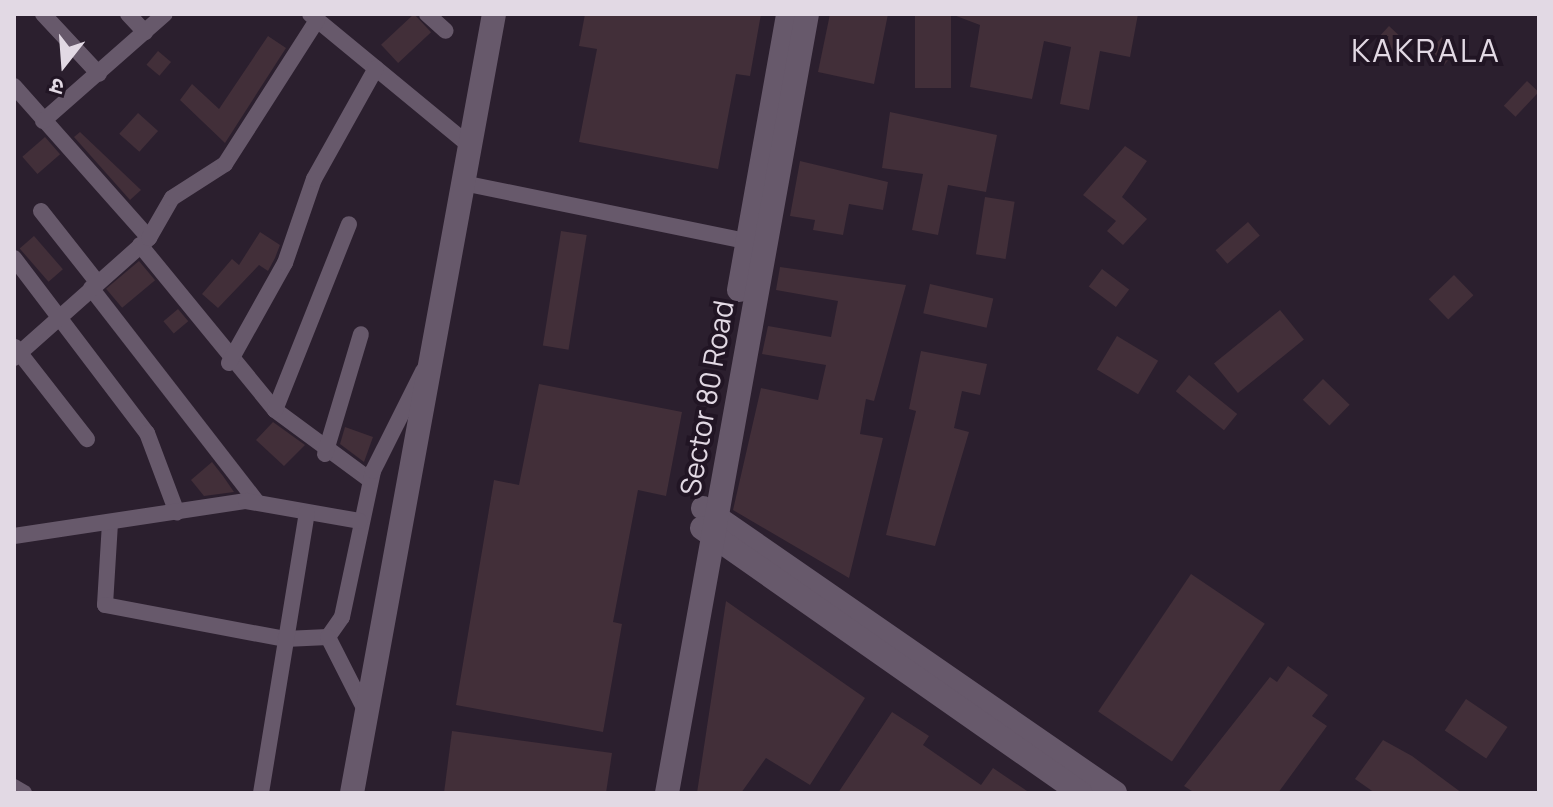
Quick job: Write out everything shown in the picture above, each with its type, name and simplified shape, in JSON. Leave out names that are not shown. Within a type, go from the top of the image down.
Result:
[{"type":"street","points":[[43,14],[99,74]]},
{"type":"street","points":[[128,14],[145,32]]},
{"type":"street","points":[[43,121],[165,14]]},
{"type":"street","points":[[427,14],[446,31]]},
{"type":"street","points":[[352,793],[425,366],[494,14]]},
{"type":"street","name":"Sector 80 Road","points":[[651,793],[706,520],[756,243],[788,14]]},
{"type":"street","name":"Sector 80 Road","points":[[756,243],[807,14]]},
{"type":"street","points":[[87,439],[16,352],[145,242],[172,198],[225,164],[314,17],[469,145]]},
{"type":"street","points":[[229,363],[285,263],[314,179],[376,68]]},
{"type":"street","points":[[14,86],[145,242],[229,363],[275,410],[325,454],[370,480]]},
{"type":"street","points":[[463,183],[756,243]]},
{"type":"street","points":[[41,211],[257,502]]},
{"type":"street","points":[[275,410],[349,224]]},
{"type":"street","points":[[14,258],[147,433],[177,513]]},
{"type":"street","points":[[325,454],[361,334]]},
{"type":"street","points":[[328,637],[342,617],[359,521],[370,480],[425,366]]},
{"type":"street","points":[[14,536],[257,502],[359,521]]},
{"type":"street","points":[[261,793],[307,513]]},
{"type":"street","points":[[706,520],[1080,793]]},
{"type":"street","points":[[706,520],[1115,793]]},
{"type":"street","name":"Sector 80 Road","points":[[667,793],[706,520]]},
{"type":"street","points":[[110,523],[105,605],[285,639],[328,637]]},
{"type":"street","points":[[328,637],[366,712]]},
{"type":"street","points":[[14,787],[24,793]]},
{"type":"building","points":[[414,14],[431,32],[398,63],[381,45]]},
{"type":"building","points":[[585,14],[761,14],[750,76],[736,74],[718,169],[579,142],[597,49],[579,46]]},
{"type":"building","points":[[830,14],[888,14],[874,84],[818,72]]},
{"type":"building","points":[[915,14],[951,14],[951,88],[915,88]]},
{"type":"building","points":[[951,14],[1138,14],[1130,57],[1100,51],[1089,110],[1060,104],[1071,47],[1044,41],[1032,99],[970,87],[980,25]]},
{"type":"building","points":[[1389,26],[1406,42],[1394,55],[1377,39]]},
{"type":"building","points":[[268,36],[286,48],[225,143],[180,100],[192,84],[219,109]]},
{"type":"building","points":[[1442,37],[1457,50],[1443,66],[1428,53]]},
{"type":"building","points":[[158,51],[171,62],[159,76],[146,65]]},
{"type":"building","points":[[1527,81],[1539,92],[1516,117],[1504,106]]},
{"type":"building","points":[[890,112],[997,135],[986,192],[948,185],[938,235],[912,230],[923,174],[882,168]]},
{"type":"building","points":[[138,113],[158,131],[139,152],[119,134]]},
{"type":"building","points":[[80,132],[141,190],[130,200],[74,137]]},
{"type":"building","points":[[45,137],[60,154],[37,174],[22,157]]},
{"type":"building","points":[[1125,146],[1147,161],[1122,197],[1147,219],[1123,245],[1107,231],[1116,221],[1083,195]]},
{"type":"building","points":[[800,161],[888,182],[883,210],[849,204],[843,235],[813,230],[815,220],[790,216]]},
{"type":"building","points":[[985,197],[1015,202],[1006,259],[976,254]]},
{"type":"building","points":[[1248,222],[1260,236],[1227,264],[1216,250]]},
{"type":"building","points":[[561,231],[587,235],[569,350],[543,346]]},
{"type":"building","points":[[260,232],[280,245],[268,271],[259,265],[218,308],[202,294],[232,259],[239,265]]},
{"type":"building","points":[[34,236],[63,269],[49,282],[20,248]]},
{"type":"building","points":[[139,261],[155,280],[122,308],[106,289]]},
{"type":"building","points":[[780,267],[906,285],[874,401],[866,399],[860,434],[883,438],[849,578],[733,510],[761,388],[818,400],[826,365],[762,354],[768,326],[831,337],[838,301],[776,290]]},
{"type":"building","points":[[1102,269],[1129,289],[1116,307],[1089,287]]},
{"type":"building","points":[[1454,275],[1473,295],[1448,319],[1429,299]]},
{"type":"building","points":[[930,284],[993,299],[987,328],[923,313]]},
{"type":"building","points":[[178,309],[188,321],[174,333],[163,321]]},
{"type":"building","points":[[1280,310],[1304,340],[1238,393],[1214,363]]},
{"type":"building","points":[[1117,336],[1158,361],[1138,394],[1097,369]]},
{"type":"building","points":[[921,351],[987,364],[980,395],[962,391],[954,428],[969,432],[935,546],[886,535],[916,411],[909,409]]},
{"type":"building","points":[[1189,375],[1237,414],[1224,430],[1176,391]]},
{"type":"building","points":[[1323,379],[1350,405],[1329,426],[1303,400]]},
{"type":"building","points":[[539,384],[682,412],[666,496],[638,490],[613,622],[622,624],[603,732],[456,705],[494,480],[519,485]]},
{"type":"building","points":[[273,422],[305,445],[284,466],[256,440]]},
{"type":"building","points":[[345,427],[373,437],[364,462],[340,444]]},
{"type":"building","points":[[212,462],[234,492],[204,496],[191,480]]},
{"type":"building","points":[[1191,574],[1265,624],[1172,761],[1098,712]]},
{"type":"building","points":[[726,601],[865,698],[810,785],[766,758],[741,793],[697,793]]},
{"type":"building","points":[[1288,666],[1328,695],[1312,716],[1327,726],[1278,793],[1195,793],[1184,786],[1270,677],[1277,682]]},
{"type":"building","points":[[1466,699],[1507,727],[1486,758],[1445,731]]},
{"type":"building","points":[[892,712],[929,736],[923,745],[981,785],[993,768],[1030,793],[838,793]]},
{"type":"building","points":[[452,731],[612,753],[606,793],[444,793]]},
{"type":"building","points":[[1383,740],[1412,756],[1462,793],[1375,793],[1355,779]]},
{"type":"district","name":"KAKRALA","points":[[1426,50]]}]
